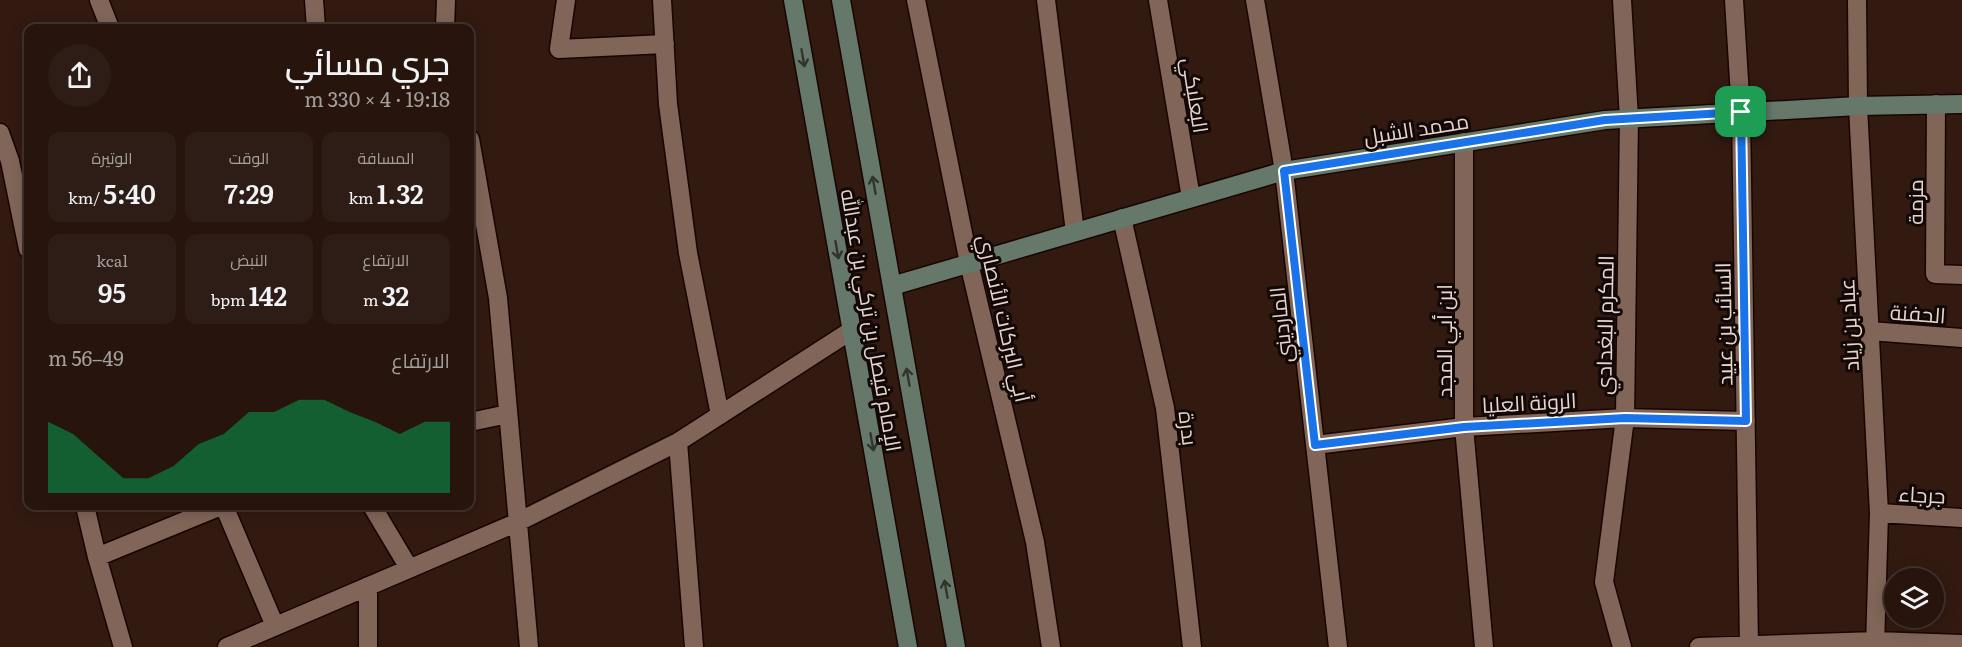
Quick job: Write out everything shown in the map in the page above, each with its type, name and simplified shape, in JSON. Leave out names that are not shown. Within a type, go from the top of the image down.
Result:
[{"type":"main road","name":"الإمام فيصل بن تركي بن عبدالله","points":[[793,0],[908,647]]},
{"type":"main road","name":"الإمام فيصل بن تركي بن عبدالله","points":[[841,0],[956,647]]},
{"type":"main road","name":"محمد الشبل","points":[[892,286],[1284,171],[1605,120],[1858,106],[1962,104]]},
{"type":"street","points":[[99,0],[108,24]]},
{"type":"street","points":[[314,0],[316,24]]},
{"type":"street","points":[[445,24],[446,0]]},
{"type":"street","points":[[566,0],[559,49],[665,44]]},
{"type":"street","points":[[662,0],[668,105],[688,253],[720,415]]},
{"type":"street","name":"أبي البركات الأنصاري","points":[[916,0],[969,263],[1035,543],[1051,647]]},
{"type":"street","points":[[1046,0],[1075,232]]},
{"type":"street","name":"البعلبكي","points":[[1158,0],[1191,198]]},
{"type":"street","name":"المارديني","points":[[1255,0],[1284,171],[1338,647]]},
{"type":"street","name":"المكرم البغدادي","points":[[1622,0],[1629,118],[1625,418],[1604,582],[1622,647]]},
{"type":"street","name":"السائب بن عبيد","points":[[1734,0],[1741,112],[1749,646]]},
{"type":"street","name":"عباد بن زياد","points":[[1857,0],[1858,106],[1879,513],[1876,644]]},
{"type":"street","name":"مزمة","points":[[1936,104],[1935,274],[1962,275]]},
{"type":"street","points":[[0,133],[10,161],[24,229]]},
{"type":"street","name":"ابن أبي المجد","points":[[1464,142],[1464,427],[1484,647]]},
{"type":"street","points":[[474,162],[498,298],[529,647]]},
{"type":"street","name":"بدرة","points":[[1122,218],[1165,408],[1192,647]]},
{"type":"street","points":[[227,647],[518,522],[678,442],[852,330]]},
{"type":"street","name":"الحفنة","points":[[1870,331],[1962,338]]},
{"type":"street","points":[[474,421],[508,414]]},
{"type":"street","name":"الرونة العليا","points":[[1315,445],[1464,427],[1625,418],[1746,421]]},
{"type":"street","points":[[678,442],[694,647]]},
{"type":"street","points":[[86,510],[123,647]]},
{"type":"street","points":[[97,557],[213,510]]},
{"type":"street","points":[[225,510],[275,626]]},
{"type":"street","points":[[374,510],[409,568]]},
{"type":"street","name":"جرجاء","points":[[1879,513],[1962,518]]},
{"type":"street","points":[[368,586],[368,647]]},
{"type":"street","points":[[1699,647],[1962,644]]},
{"type":"route","points":[[1741,112],[1746,421],[1625,418],[1464,427],[1315,445],[1284,171],[1605,120],[1741,112]]}]
